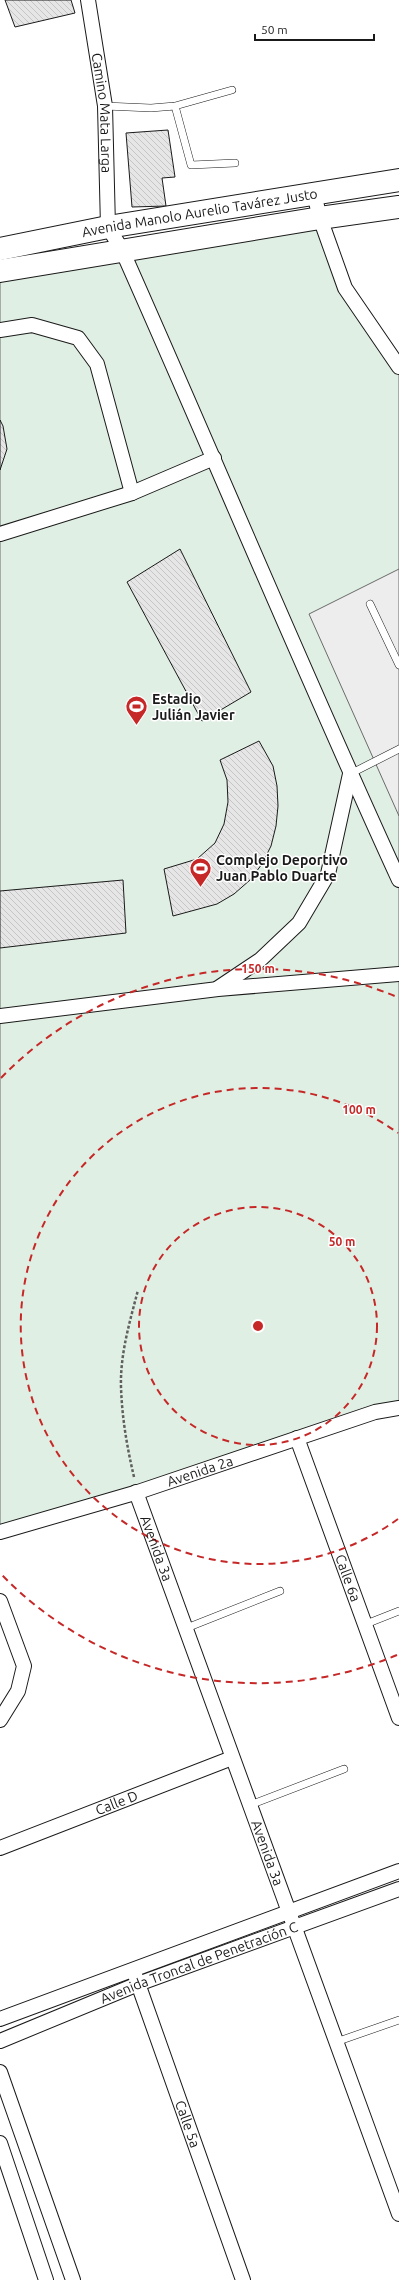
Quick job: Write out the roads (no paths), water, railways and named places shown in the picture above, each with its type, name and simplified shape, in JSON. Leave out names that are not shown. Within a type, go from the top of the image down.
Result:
[{"type":"main road","name":"Avenida Manolo Aurelio Tavárez Justo","points":[[0,249],[108,227],[399,180]]},
{"type":"main road","name":"Avenida Manolo Aurelio Tavárez Justo","points":[[0,271],[320,218],[399,207]]},
{"type":"street","name":"Camino Mata Larga","points":[[88,0],[105,106],[108,227]]},
{"type":"street","points":[[314,194],[320,218],[345,288],[399,367]]},
{"type":"street","points":[[108,227],[122,250],[214,458],[350,774],[399,880]]},
{"type":"street","points":[[0,330],[32,325],[78,338],[97,364],[132,493]]},
{"type":"street","points":[[0,534],[132,493],[214,458]]},
{"type":"street","points":[[218,989],[260,960],[298,923],[328,874],[350,774]]},
{"type":"street","points":[[0,1016],[218,989],[399,974]]},
{"type":"street","name":"Avenida 2a","points":[[0,1532],[137,1492],[375,1412],[399,1408]]},
{"type":"street","name":"Calle 6a","points":[[297,1438],[399,1718]]},
{"type":"street","name":"Avenida 3a","points":[[137,1492],[184,1628],[250,1804],[399,2214]]},
{"type":"street","points":[[0,1601],[24,1666],[18,1691],[0,1720]]},
{"type":"street","name":"Calle D","points":[[0,1848],[232,1758]]},
{"type":"street","name":"Avenida Troncal de Penetración C","points":[[0,2019],[399,1871]]},
{"type":"street","name":"Avenida Troncal de Penetración C","points":[[0,2041],[138,1984],[399,1889]]},
{"type":"street","name":"Calle 5a","points":[[132,1969],[243,2280]]},
{"type":"street","points":[[0,2072],[72,2280]]},
{"type":"street","points":[[0,2144],[46,2280]]},
{"type":"lane","points":[[105,106],[151,108],[176,106],[232,90]]},
{"type":"lane","points":[[176,106],[191,165],[235,163]]},
{"type":"lane","points":[[370,604],[399,665]]},
{"type":"lane","points":[[350,774],[399,749]]},
{"type":"lane","points":[[184,1628],[280,1591]]},
{"type":"lane","points":[[366,1624],[399,1611]]},
{"type":"lane","points":[[250,1804],[344,1769]]},
{"type":"lane","points":[[336,2042],[399,2020]]},
{"type":"place","name":"Estadio Julián Javier","points":[[137,726]]},
{"type":"place","name":"Complejo Deportivo Juan Pablo Duarte","points":[[200,888]]}]
